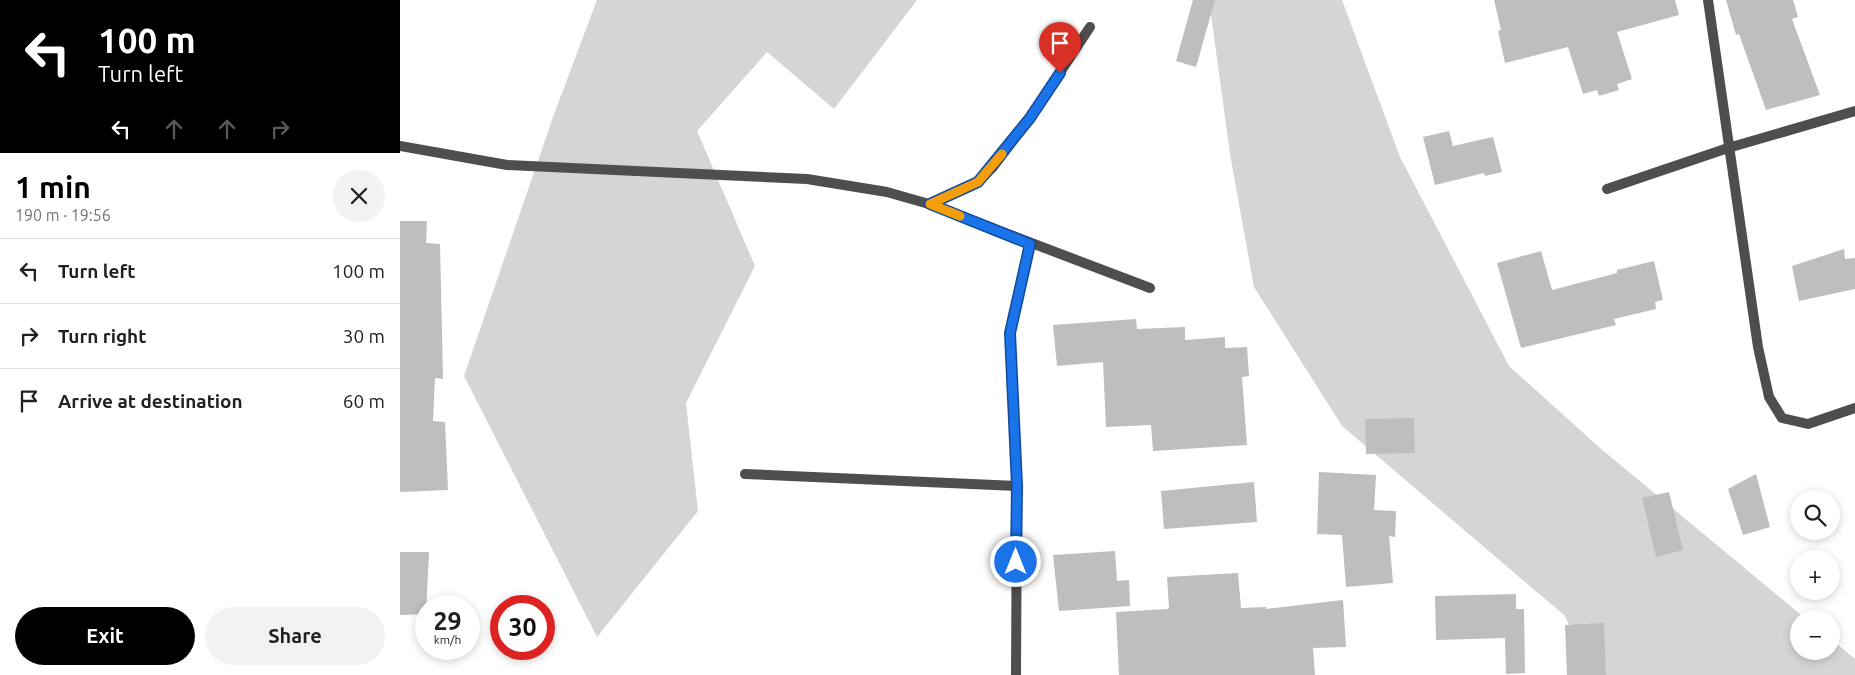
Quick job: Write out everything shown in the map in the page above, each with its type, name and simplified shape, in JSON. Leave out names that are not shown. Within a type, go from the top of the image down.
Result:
[{"type":"street","points":[[1708,0],[1758,346],[1769,397],[1782,418],[1808,424],[1855,408]]},
{"type":"street","points":[[930,204],[978,182],[993,167],[1030,118],[1090,28]]},
{"type":"street","points":[[1607,189],[1728,148],[1855,111]]},
{"type":"street","points":[[400,146],[507,165],[807,178],[887,192],[930,204],[1030,244],[1150,288]]},
{"type":"street","points":[[1016,675],[1017,486],[1010,333],[1030,244]]},
{"type":"street","points":[[745,474],[1017,486]]},
{"type":"shaded area","points":[[597,0],[917,0],[834,109],[767,52],[697,131],[755,266],[686,403],[698,511],[597,637],[464,376],[553,117]]},
{"type":"shaded area","points":[[1197,0],[1342,0],[1400,157],[1509,366],[1600,448],[1795,610],[1790,610],[1790,660],[1840,660],[1840,646],[1855,659],[1855,675],[1597,675],[1564,615],[1342,426],[1254,287],[1230,154],[1210,7]]},
{"type":"building","points":[[1193,0],[1215,0],[1196,67],[1176,61]]},
{"type":"building","points":[[1494,0],[1675,0],[1679,15],[1617,32],[1632,79],[1617,84],[1619,90],[1599,96],[1597,90],[1583,94],[1568,47],[1505,63],[1498,31],[1501,30]]},
{"type":"building","points":[[1726,0],[1793,0],[1798,17],[1792,19],[1820,95],[1766,110],[1739,34],[1736,35]]},
{"type":"building","points":[[1449,131],[1453,146],[1493,137],[1502,172],[1485,176],[1484,173],[1435,185],[1423,137]]},
{"type":"building","points":[[400,221],[427,221],[426,243],[440,244],[443,379],[435,378],[433,421],[445,422],[448,490],[400,492]]},
{"type":"building","points":[[1844,249],[1845,259],[1855,258],[1855,289],[1799,301],[1792,266]]},
{"type":"building","points":[[1541,251],[1552,290],[1654,261],[1663,300],[1655,302],[1656,309],[1614,319],[1616,325],[1521,348],[1497,263]]},
{"type":"building","points":[[1136,319],[1137,329],[1185,327],[1185,340],[1225,337],[1225,348],[1247,347],[1249,376],[1242,377],[1247,445],[1153,451],[1151,425],[1106,427],[1103,362],[1057,366],[1053,325]]},
{"type":"building","points":[[1414,418],[1415,453],[1366,454],[1365,419]]},
{"type":"building","points":[[1319,472],[1376,475],[1374,510],[1396,511],[1395,537],[1389,536],[1393,583],[1346,587],[1342,535],[1317,534]]},
{"type":"building","points":[[1756,474],[1770,527],[1743,535],[1728,489]]},
{"type":"building","points":[[1254,482],[1257,522],[1164,529],[1161,491]]},
{"type":"building","points":[[1669,492],[1683,550],[1656,557],[1642,498]]},
{"type":"building","points":[[1115,551],[1117,581],[1129,580],[1130,606],[1059,611],[1053,555]]},
{"type":"building","points":[[400,552],[429,552],[427,595],[415,595],[415,614],[400,615]]},
{"type":"building","points":[[1238,573],[1241,608],[1266,607],[1266,609],[1343,600],[1346,647],[1313,648],[1315,675],[1119,675],[1116,612],[1168,609],[1167,577]]},
{"type":"building","points":[[1516,594],[1516,609],[1524,609],[1525,673],[1506,674],[1505,638],[1436,640],[1435,596]]},
{"type":"building","points":[[1604,623],[1606,675],[1567,675],[1565,625]]},
{"type":"slow traffic","points":[[960,216],[930,204],[956,194],[978,182],[993,167],[1002,154]]},
{"type":"route","points":[[1016,562],[1017,486],[1010,333],[1030,244],[930,204],[956,194],[978,182],[993,167],[1030,118],[1060,73]]}]
